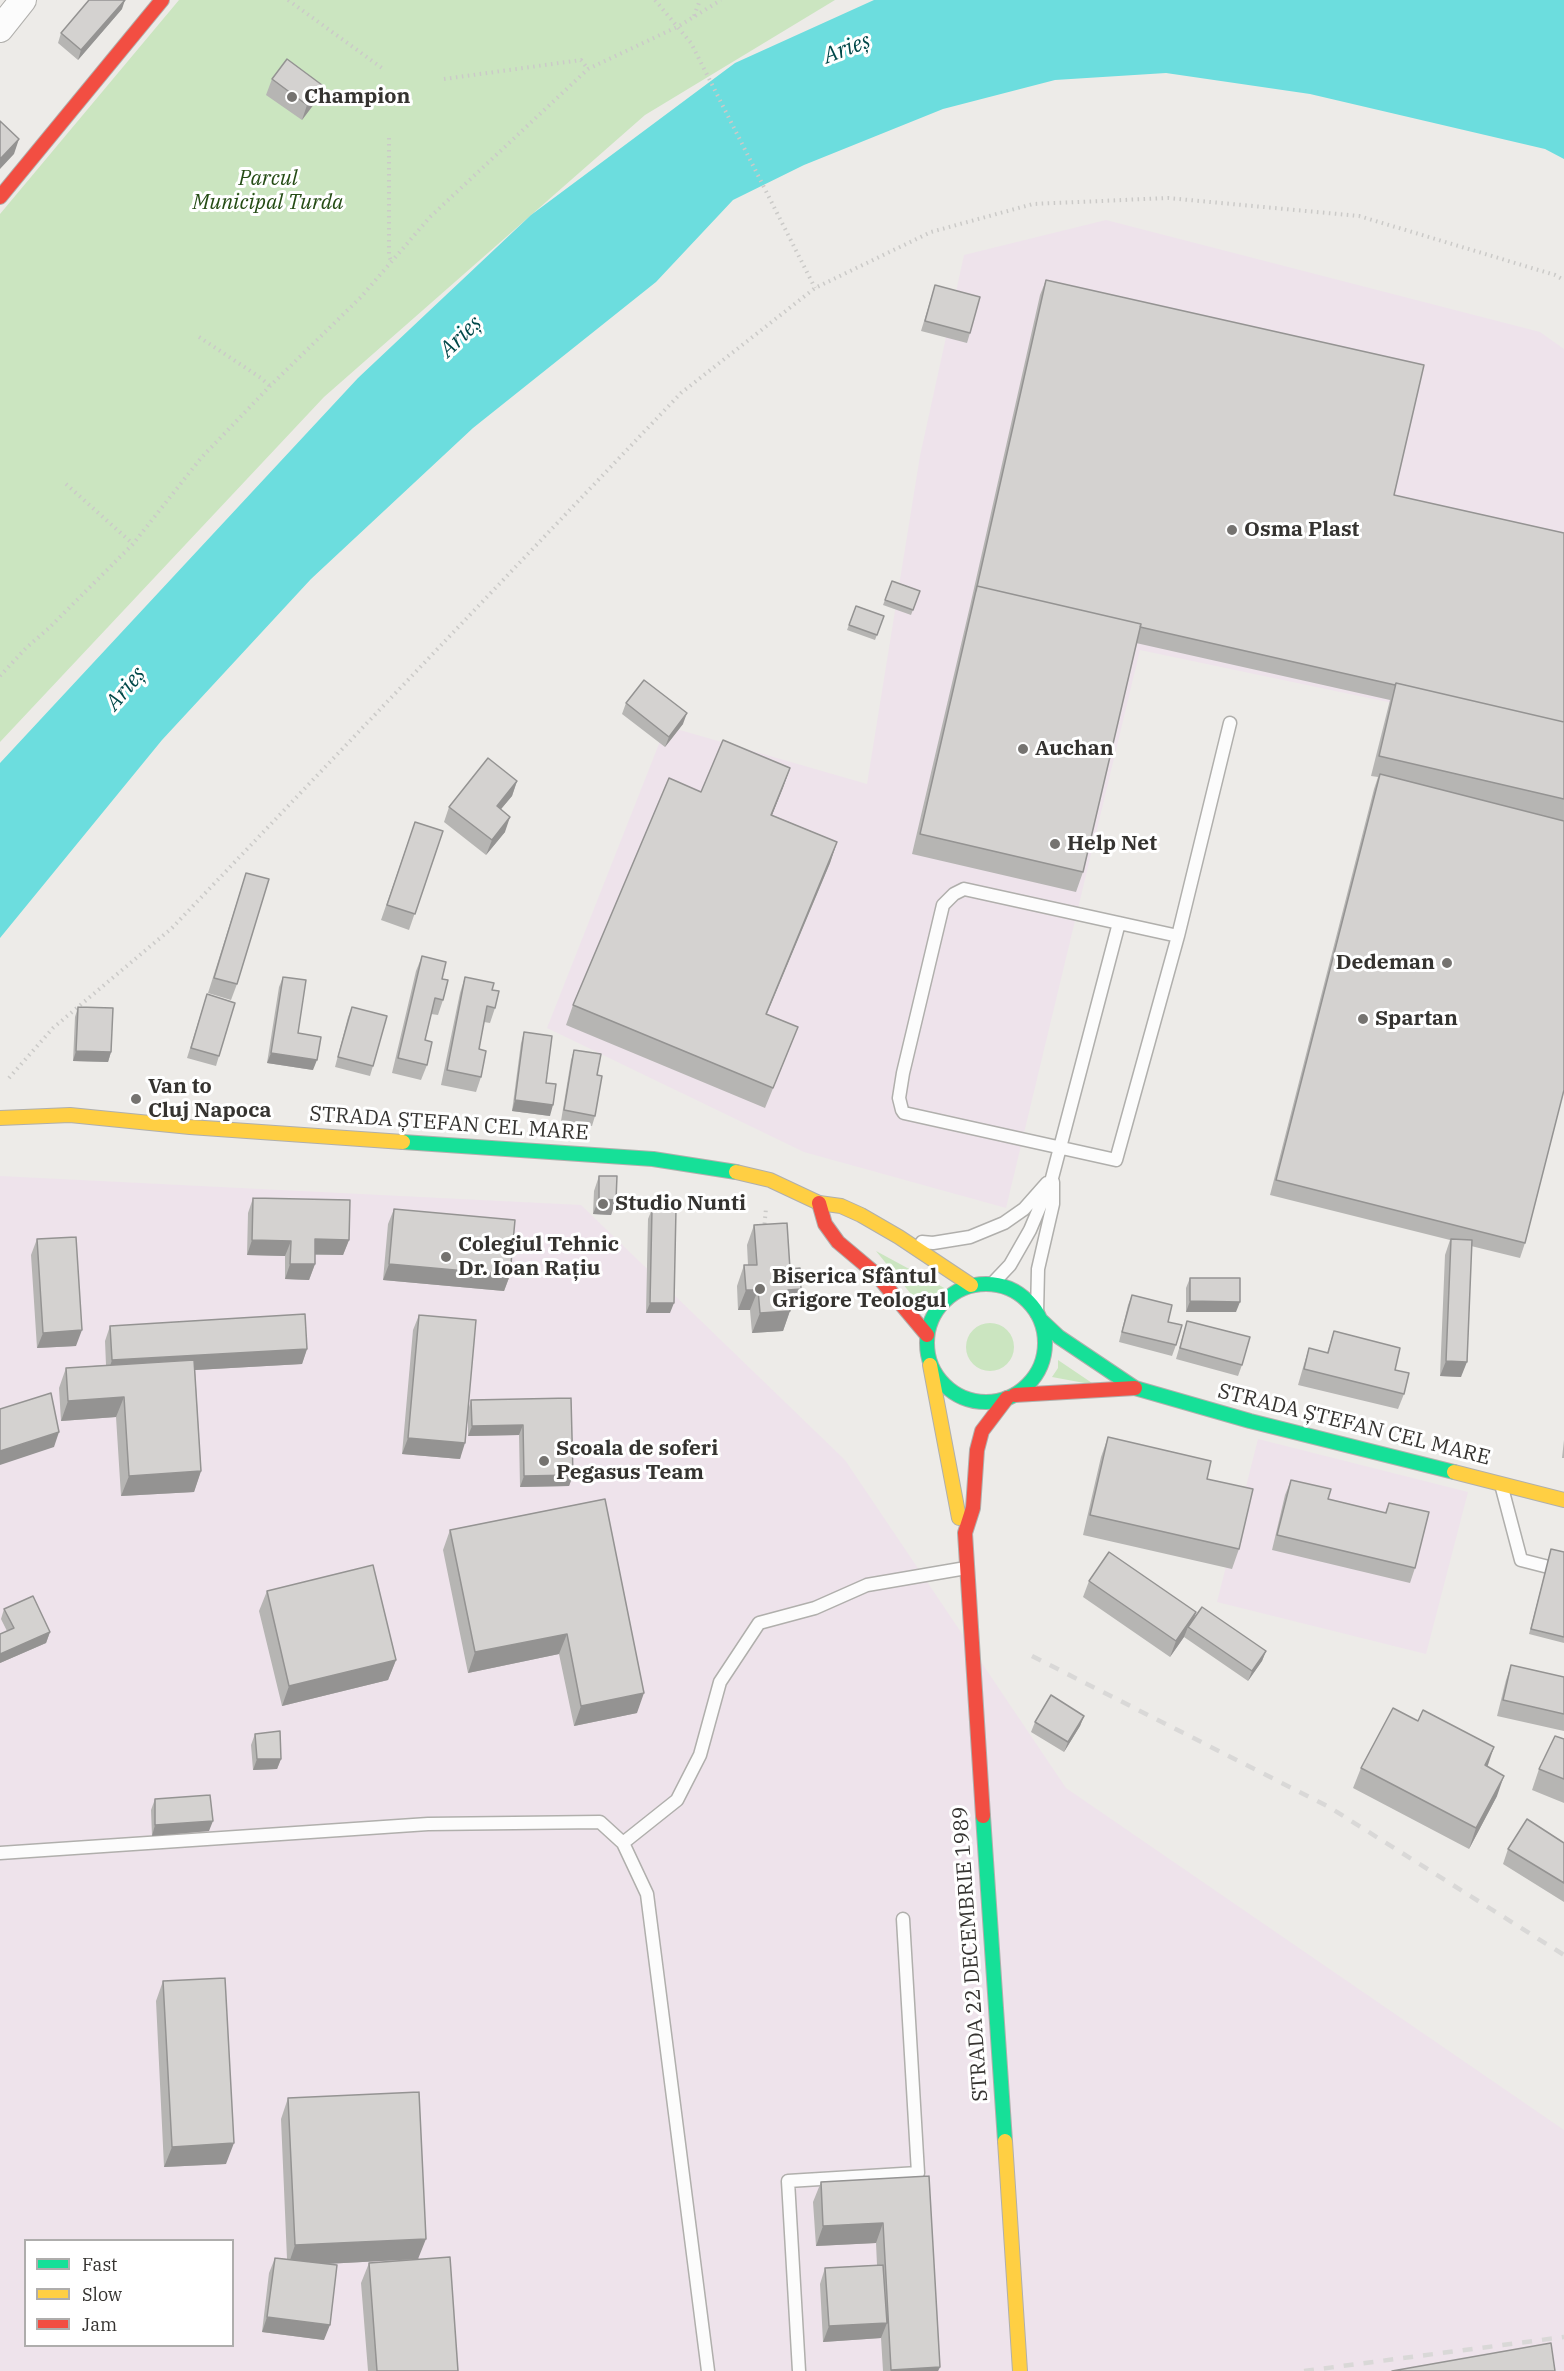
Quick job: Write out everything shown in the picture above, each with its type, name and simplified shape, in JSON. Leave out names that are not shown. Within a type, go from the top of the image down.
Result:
[{"type":"main road","points":[[0,197],[162,0]]},
{"type":"main road","name":"STRADA ȘTEFAN CEL MARE","points":[[23,1103],[70,1115]]},
{"type":"main road","name":"STRADA ȘTEFAN CEL MARE","points":[[0,1118],[70,1115],[201,1128],[653,1159],[715,1167],[770,1180],[819,1203],[841,1206],[861,1215],[906,1241],[972,1285]]},
{"type":"main road","points":[[819,1203],[825,1224],[838,1242],[876,1274],[927,1335]]},
{"type":"main road","name":"STRADA ȘTEFAN CEL MARE","points":[[1135,1388],[1011,1396],[995,1402],[966,1399],[948,1389],[934,1371],[927,1352],[927,1335],[933,1316],[944,1300],[961,1289],[972,1285],[992,1284],[1005,1287],[1023,1296],[1039,1317],[1059,1337],[1135,1388],[1250,1421],[1564,1500]]},
{"type":"main road","points":[[1011,1396],[1024,1388],[1038,1372],[1044,1355],[1045,1335],[1039,1317]]},
{"type":"main road","name":"STRADA 22 DECEMBRIE 1989","points":[[927,1352],[959,1515],[965,1533],[1020,2371]]},
{"type":"main road","name":"STRADA 22 DECEMBRIE 1989","points":[[965,1533],[973,1508],[976,1458],[982,1431],[1011,1396]]},
{"type":"street","points":[[0,29],[23,0]]},
{"type":"lane","points":[[1178,936],[964,889],[954,894],[943,905],[903,1073],[899,1098],[902,1110],[904,1113],[1116,1160],[1178,936],[1230,723]]},
{"type":"lane","points":[[992,1284],[1010,1265],[1034,1221],[1052,1178],[1119,923]]},
{"type":"lane","points":[[906,1241],[933,1243],[970,1237],[1004,1223],[1024,1209],[1052,1178]]},
{"type":"lane","points":[[1039,1317],[1038,1269],[1053,1204],[1052,1178]]},
{"type":"lane","points":[[1501,1484],[1521,1560],[1564,1571]]},
{"type":"lane","points":[[623,1843],[677,1800],[700,1755],[720,1682],[759,1623],[815,1608],[867,1585],[966,1568]]},
{"type":"lane","points":[[0,1853],[428,1824],[600,1822],[623,1843],[647,1894],[708,2371]]},
{"type":"lane","points":[[799,2371],[788,2181],[918,2173],[903,1919]]},
{"type":"path","points":[[288,0],[382,68]]},
{"type":"path","points":[[655,0],[691,43],[815,288]]},
{"type":"path","points":[[694,17],[700,0]]},
{"type":"path","points":[[0,676],[133,544],[201,458],[270,386],[361,297],[430,217],[588,69],[678,26],[721,0]]},
{"type":"path","points":[[444,79],[580,60],[588,69]]},
{"type":"path","points":[[389,138],[388,256],[392,263]]},
{"type":"path","points":[[9,1078],[53,1028],[172,928],[681,393],[815,288],[931,232],[1033,204],[1168,198],[1359,216],[1555,275],[1564,280]]},
{"type":"path","points":[[199,337],[270,386]]},
{"type":"path","points":[[66,484],[133,544]]},
{"type":"path","points":[[764,1234],[770,1180]]},
{"type":"shaded area","points":[[1106,220],[1540,332],[1564,349],[1564,739],[1140,650],[1006,1208],[804,1152],[547,1028],[666,726],[867,784],[920,456],[964,255]]},
{"type":"shaded area","points":[[0,1176],[581,1205],[845,1460],[1066,1788],[1564,2130],[1564,2371],[0,2371]]},
{"type":"shaded area","points":[[1258,1439],[1468,1492],[1426,1654],[1217,1602]]},
{"type":"green space","name":"Parcul Municipal Turda","points":[[179,0],[835,0],[645,115],[324,397],[0,742],[0,214]]},
{"type":"green space","points":[[876,1251],[948,1290],[930,1298],[924,1310]]},
{"type":"green space","points":[[985,1323],[995,1323],[1010,1333],[1014,1347],[1013,1356],[1004,1367],[995,1371],[985,1371],[970,1361],[966,1352],[966,1342],[976,1327]]},
{"type":"green space","points":[[1058,1360],[1095,1385],[1052,1377],[1058,1368]]},
{"type":"water","name":"Arieș","points":[[874,0],[1564,0],[1564,159],[1545,149],[1310,94],[1166,73],[1055,80],[943,109],[804,165],[733,200],[656,282],[473,428],[311,579],[162,740],[0,938],[0,763],[358,378],[531,215],[735,63]]},
{"type":"building","points":[[89,0],[125,0],[81,50],[61,33]]},
{"type":"building","points":[[287,59],[322,85],[307,105],[272,79]]},
{"type":"building","points":[[0,121],[19,139],[0,159]]},
{"type":"building","name":"Osma Plast","points":[[1046,280],[1424,365],[1394,495],[1564,533],[1564,722],[1140,627],[1141,624],[977,586]]},
{"type":"building","points":[[935,285],[980,297],[970,333],[925,321]]},
{"type":"building","points":[[892,581],[920,591],[913,610],[885,600]]},
{"type":"building","name":"Auchan","points":[[977,586],[1141,624],[1083,872],[920,834]]},
{"type":"building","points":[[856,606],[884,616],[877,635],[849,625]]},
{"type":"building","points":[[644,680],[687,713],[669,737],[626,703]]},
{"type":"building","points":[[1396,683],[1564,722],[1564,799],[1379,756]]},
{"type":"building","points":[[723,740],[790,768],[771,815],[837,842],[766,1014],[798,1027],[773,1088],[573,1005],[669,778],[701,792]]},
{"type":"building","points":[[488,758],[517,781],[497,806],[510,817],[492,840],[449,807]]},
{"type":"building","name":"Dedeman","points":[[1380,774],[1564,821],[1564,1090],[1525,1243],[1276,1180]]},
{"type":"building","points":[[415,822],[443,831],[415,914],[387,905]]},
{"type":"building","points":[[246,873],[269,879],[237,984],[214,978]]},
{"type":"building","points":[[422,956],[446,962],[442,979],[448,980],[443,1000],[435,998],[425,1040],[432,1042],[427,1065],[398,1058]]},
{"type":"building","points":[[283,977],[306,980],[298,1033],[321,1037],[317,1060],[271,1053]]},
{"type":"building","points":[[465,977],[494,983],[492,990],[499,991],[495,1008],[487,1006],[479,1049],[486,1051],[481,1077],[447,1070]]},
{"type":"building","points":[[207,994],[235,1003],[219,1056],[191,1048]]},
{"type":"building","points":[[78,1007],[113,1008],[111,1052],[76,1051]]},
{"type":"building","points":[[352,1007],[387,1016],[373,1066],[338,1057]]},
{"type":"building","points":[[524,1032],[552,1036],[546,1083],[556,1084],[553,1105],[515,1100]]},
{"type":"building","points":[[574,1050],[601,1054],[597,1075],[602,1076],[595,1116],[564,1110]]},
{"type":"building","points":[[599,1176],[617,1176],[616,1200],[599,1199]]},
{"type":"building","points":[[253,1198],[350,1200],[349,1240],[315,1239],[315,1264],[290,1264],[291,1241],[252,1240]]},
{"type":"building","name":"Colegiul Tehnic Dr. Ioan Rațiu","points":[[394,1209],[515,1220],[510,1275],[389,1264]]},
{"type":"building","points":[[652,1209],[676,1209],[674,1303],[650,1303]]},
{"type":"building","points":[[787,1223],[790,1269],[800,1268],[801,1289],[788,1290],[790,1311],[760,1313],[758,1290],[746,1290],[744,1265],[757,1265],[754,1225]]},
{"type":"building","points":[[76,1237],[82,1330],[43,1333],[37,1239]]},
{"type":"building","points":[[1451,1239],[1472,1240],[1467,1362],[1446,1361]]},
{"type":"building","points":[[1190,1278],[1240,1278],[1240,1302],[1190,1301]]},
{"type":"building","points":[[1132,1295],[1172,1305],[1168,1322],[1182,1325],[1176,1345],[1122,1332]]},
{"type":"building","points":[[305,1314],[307,1349],[112,1360],[110,1326]]},
{"type":"building","points":[[419,1315],[476,1320],[465,1443],[408,1438]]},
{"type":"building","points":[[1187,1321],[1250,1337],[1242,1365],[1180,1348]]},
{"type":"building","points":[[1334,1331],[1400,1348],[1395,1370],[1409,1373],[1404,1394],[1304,1369],[1309,1348],[1328,1353]]},
{"type":"building","points":[[194,1360],[201,1471],[129,1476],[124,1397],[68,1401],[66,1368]]},
{"type":"building","points":[[51,1393],[59,1432],[0,1451],[0,1409]]},
{"type":"building","name":"Scoala de soferi Pegasus Team","points":[[571,1398],[573,1475],[524,1476],[523,1425],[472,1426],[471,1400]]},
{"type":"building","points":[[1108,1437],[1211,1461],[1207,1479],[1253,1489],[1239,1549],[1090,1515]]},
{"type":"building","points":[[1291,1480],[1331,1489],[1328,1499],[1386,1513],[1389,1503],[1429,1512],[1415,1568],[1277,1535]]},
{"type":"building","points":[[605,1499],[644,1693],[581,1706],[567,1634],[475,1652],[450,1530]]},
{"type":"building","points":[[1551,1549],[1564,1552],[1564,1637],[1531,1629]]},
{"type":"building","points":[[1109,1552],[1196,1612],[1176,1641],[1089,1581]]},
{"type":"building","points":[[373,1565],[396,1660],[289,1686],[267,1591]]},
{"type":"building","points":[[33,1596],[50,1632],[0,1654],[0,1634],[14,1628],[4,1609]]},
{"type":"building","points":[[1202,1607],[1266,1651],[1252,1671],[1188,1627]]},
{"type":"building","points":[[1511,1665],[1564,1677],[1564,1714],[1503,1700]]},
{"type":"building","points":[[1051,1695],[1084,1716],[1068,1742],[1035,1722]]},
{"type":"building","points":[[1393,1708],[1418,1721],[1423,1710],[1494,1747],[1485,1765],[1504,1776],[1476,1828],[1361,1768]]},
{"type":"building","points":[[280,1731],[281,1759],[257,1759],[255,1734]]},
{"type":"building","points":[[1555,1736],[1564,1739],[1564,1779],[1539,1769]]},
{"type":"building","points":[[210,1795],[213,1821],[155,1825],[155,1799]]},
{"type":"building","points":[[1527,1819],[1564,1843],[1564,1883],[1508,1849]]},
{"type":"building","points":[[225,1978],[234,2143],[172,2147],[163,1981]]},
{"type":"building","points":[[419,2092],[426,2239],[295,2245],[288,2098]]},
{"type":"building","points":[[929,2176],[940,2367],[891,2370],[883,2223],[823,2226],[821,2182]]},
{"type":"building","points":[[450,2257],[458,2371],[377,2371],[369,2263]]},
{"type":"building","points":[[275,2258],[337,2265],[330,2325],[267,2317]]},
{"type":"building","points":[[883,2265],[887,2323],[829,2326],[825,2268]]},
{"type":"building","points":[[1551,2343],[1555,2371],[1392,2371]]},
{"type":"railway","points":[[1032,1656],[1329,1807],[1564,1955]]},
{"type":"railway","points":[[1304,2371],[1564,2337]]},
{"type":"traffic: fast","points":[[403,1142],[653,1159],[736,1172]]},
{"type":"traffic: fast","points":[[986,1284],[1009,1289],[1028,1301],[1040,1320],[1045,1343],[1040,1366],[1028,1385],[1009,1397],[986,1402],[963,1397],[944,1385],[932,1366],[927,1343],[932,1320],[944,1301],[963,1289],[986,1284]]},
{"type":"traffic: fast","points":[[1042,1321],[1059,1337],[1135,1388],[1250,1421],[1454,1472]]},
{"type":"traffic: fast","points":[[983,1816],[1005,2141]]},
{"type":"traffic: slow","points":[[0,1118],[70,1115],[190,1127],[403,1142]]},
{"type":"traffic: slow","points":[[736,1172],[770,1180],[819,1203],[841,1206],[861,1215],[899,1237],[971,1285]]},
{"type":"traffic: slow","points":[[930,1365],[959,1518]]},
{"type":"traffic: slow","points":[[1454,1472],[1564,1500]]},
{"type":"traffic: slow","points":[[1005,2141],[1020,2371]]},
{"type":"traffic: jam","points":[[0,197],[162,0]]},
{"type":"traffic: jam","points":[[819,1203],[825,1224],[838,1242],[876,1274],[927,1335]]},
{"type":"traffic: jam","points":[[1015,1395],[1135,1388]]},
{"type":"traffic: jam","points":[[983,1816],[965,1533],[973,1508],[977,1450],[982,1431],[1007,1398]]},
{"type":"place","name":"Champion","points":[[292,97]]},
{"type":"place","name":"Osma Plast","points":[[1232,530]]},
{"type":"place","name":"Auchan","points":[[1023,749]]},
{"type":"place","name":"Help Net","points":[[1055,844]]},
{"type":"place","name":"Dedeman","points":[[1447,963]]},
{"type":"place","name":"Spartan","points":[[1363,1019]]},
{"type":"place","name":"Van to Cluj Napoca","points":[[136,1099]]},
{"type":"place","name":"Studio Nunti","points":[[603,1204]]},
{"type":"place","name":"Colegiul Tehnic Dr. Ioan Rațiu","points":[[446,1257]]},
{"type":"place","name":"Biserica Sfântul Grigore Teologul","points":[[760,1289]]},
{"type":"place","name":"Scoala de soferi Pegasus Team","points":[[544,1461]]}]
